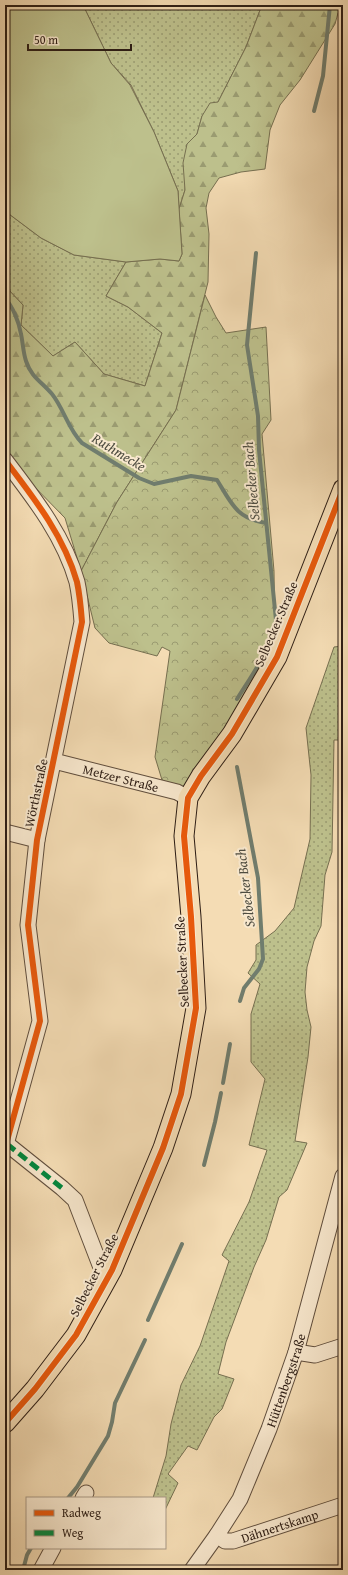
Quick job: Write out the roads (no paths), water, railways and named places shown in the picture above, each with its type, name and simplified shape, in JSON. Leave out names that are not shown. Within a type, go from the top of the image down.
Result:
[{"type":"main road","name":"Selbecker Straße","points":[[5,1424],[35,1389],[76,1335],[112,1270],[163,1148],[181,1094],[196,1008],[192,917],[184,836],[188,798],[201,776],[232,734],[276,657],[343,489]]},
{"type":"street","name":"Wörthstraße","points":[[5,460],[35,499],[53,526],[77,581],[82,622],[37,840],[28,925],[40,1021],[6,1146]]},
{"type":"street","name":"Metzer Straße","points":[[54,761],[177,792],[188,798]]},
{"type":"street","points":[[5,832],[37,840]]},
{"type":"street","points":[[6,1146],[62,1188],[75,1200],[100,1266],[112,1270]]},
{"type":"street","name":"Hüttenbergstraße","points":[[192,1570],[240,1499],[269,1429],[296,1352],[343,1176]]},
{"type":"street","points":[[296,1352],[315,1355],[343,1346]]},
{"type":"street","name":"Dähnertskamp","points":[[217,1535],[225,1541],[233,1541],[343,1505]]},
{"type":"street","points":[[41,1570],[52,1549]]},
{"type":"waterway","name":"Selbecker Bach","points":[[314,111],[323,76],[330,5]]},
{"type":"waterway","name":"Selbecker Bach","points":[[237,699],[266,651],[276,620],[259,450],[258,416],[247,345],[256,253]]},
{"type":"waterway","name":"Ruthmecke","points":[[5,298],[11,306],[17,320],[28,367],[52,394],[73,432],[82,443],[139,478],[154,484],[191,476],[217,480],[231,503],[241,514],[256,521],[266,523]]},
{"type":"waterway","name":"Selbecker Bach","points":[[237,767],[258,878],[263,959],[259,969],[244,988],[240,1001]]},
{"type":"waterway","name":"Selbecker Bach","points":[[223,1083],[230,1044]]},
{"type":"waterway","name":"Selbecker Bach","points":[[204,1165],[221,1093]]},
{"type":"waterway","name":"Selbecker Bach","points":[[148,1320],[182,1244]]},
{"type":"waterway","name":"Selbecker Bach","points":[[69,1497],[77,1487],[108,1436],[115,1403],[145,1340]]},
{"type":"waterway","name":"Selbecker Bach","points":[[23,1570],[27,1555],[30,1549]]}]
